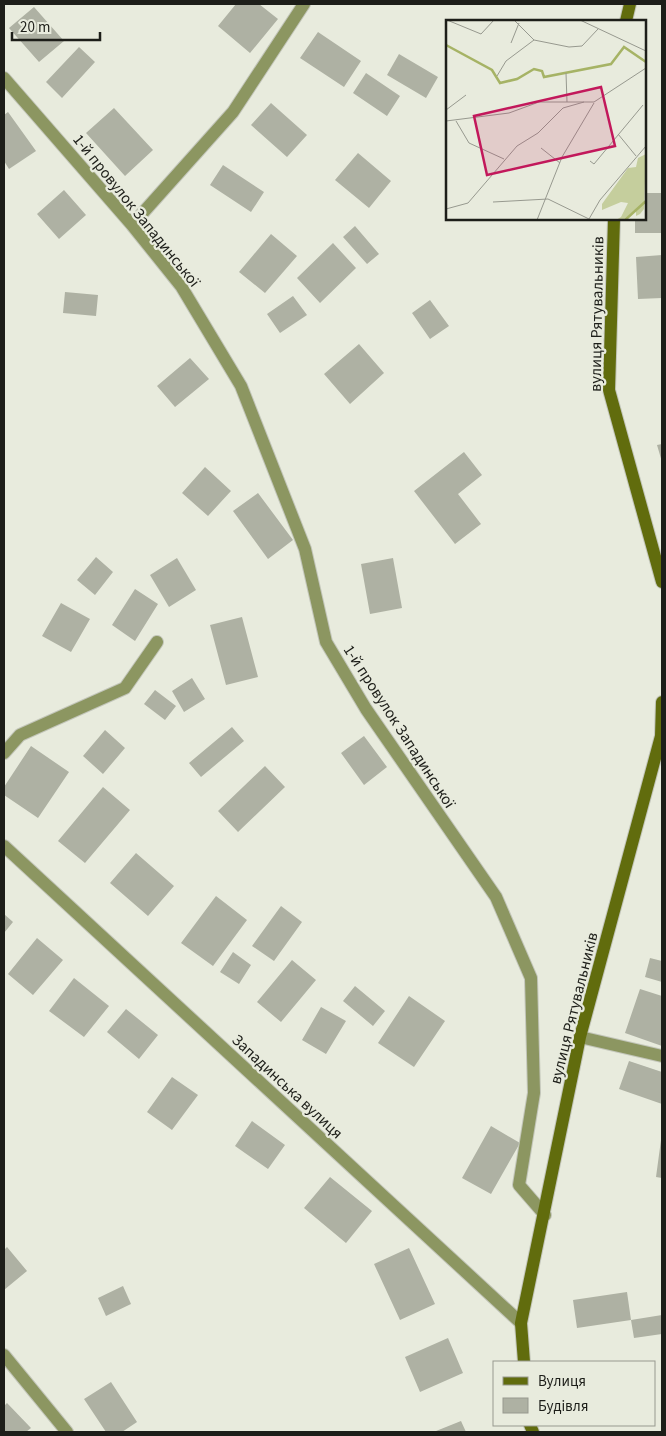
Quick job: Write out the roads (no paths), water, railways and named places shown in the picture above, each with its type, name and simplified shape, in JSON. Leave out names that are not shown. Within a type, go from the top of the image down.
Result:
[{"type":"main road","points":[[626,20],[630,4]]},
{"type":"main road","name":"вулиця Рятувальників","points":[[614,220],[608,390],[662,582]]},
{"type":"main road","name":"вулиця Рятувальників","points":[[522,1323],[580,1037],[661,736],[662,702]]},
{"type":"main road","points":[[522,1323],[524,1361]]},
{"type":"street","points":[[132,225],[233,112],[304,4]]},
{"type":"street","name":"1-й провулок Западинської","points":[[4,78],[132,225],[181,286],[241,386],[305,549],[326,642],[366,709],[496,897],[531,978],[534,1093],[519,1185],[545,1215]]},
{"type":"street","points":[[4,753],[20,735],[125,688],[157,642]]},
{"type":"street","name":"Западинська вулиця","points":[[4,846],[522,1323]]},
{"type":"street","points":[[580,1037],[662,1056]]},
{"type":"street","points":[[4,1354],[67,1432]]}]
